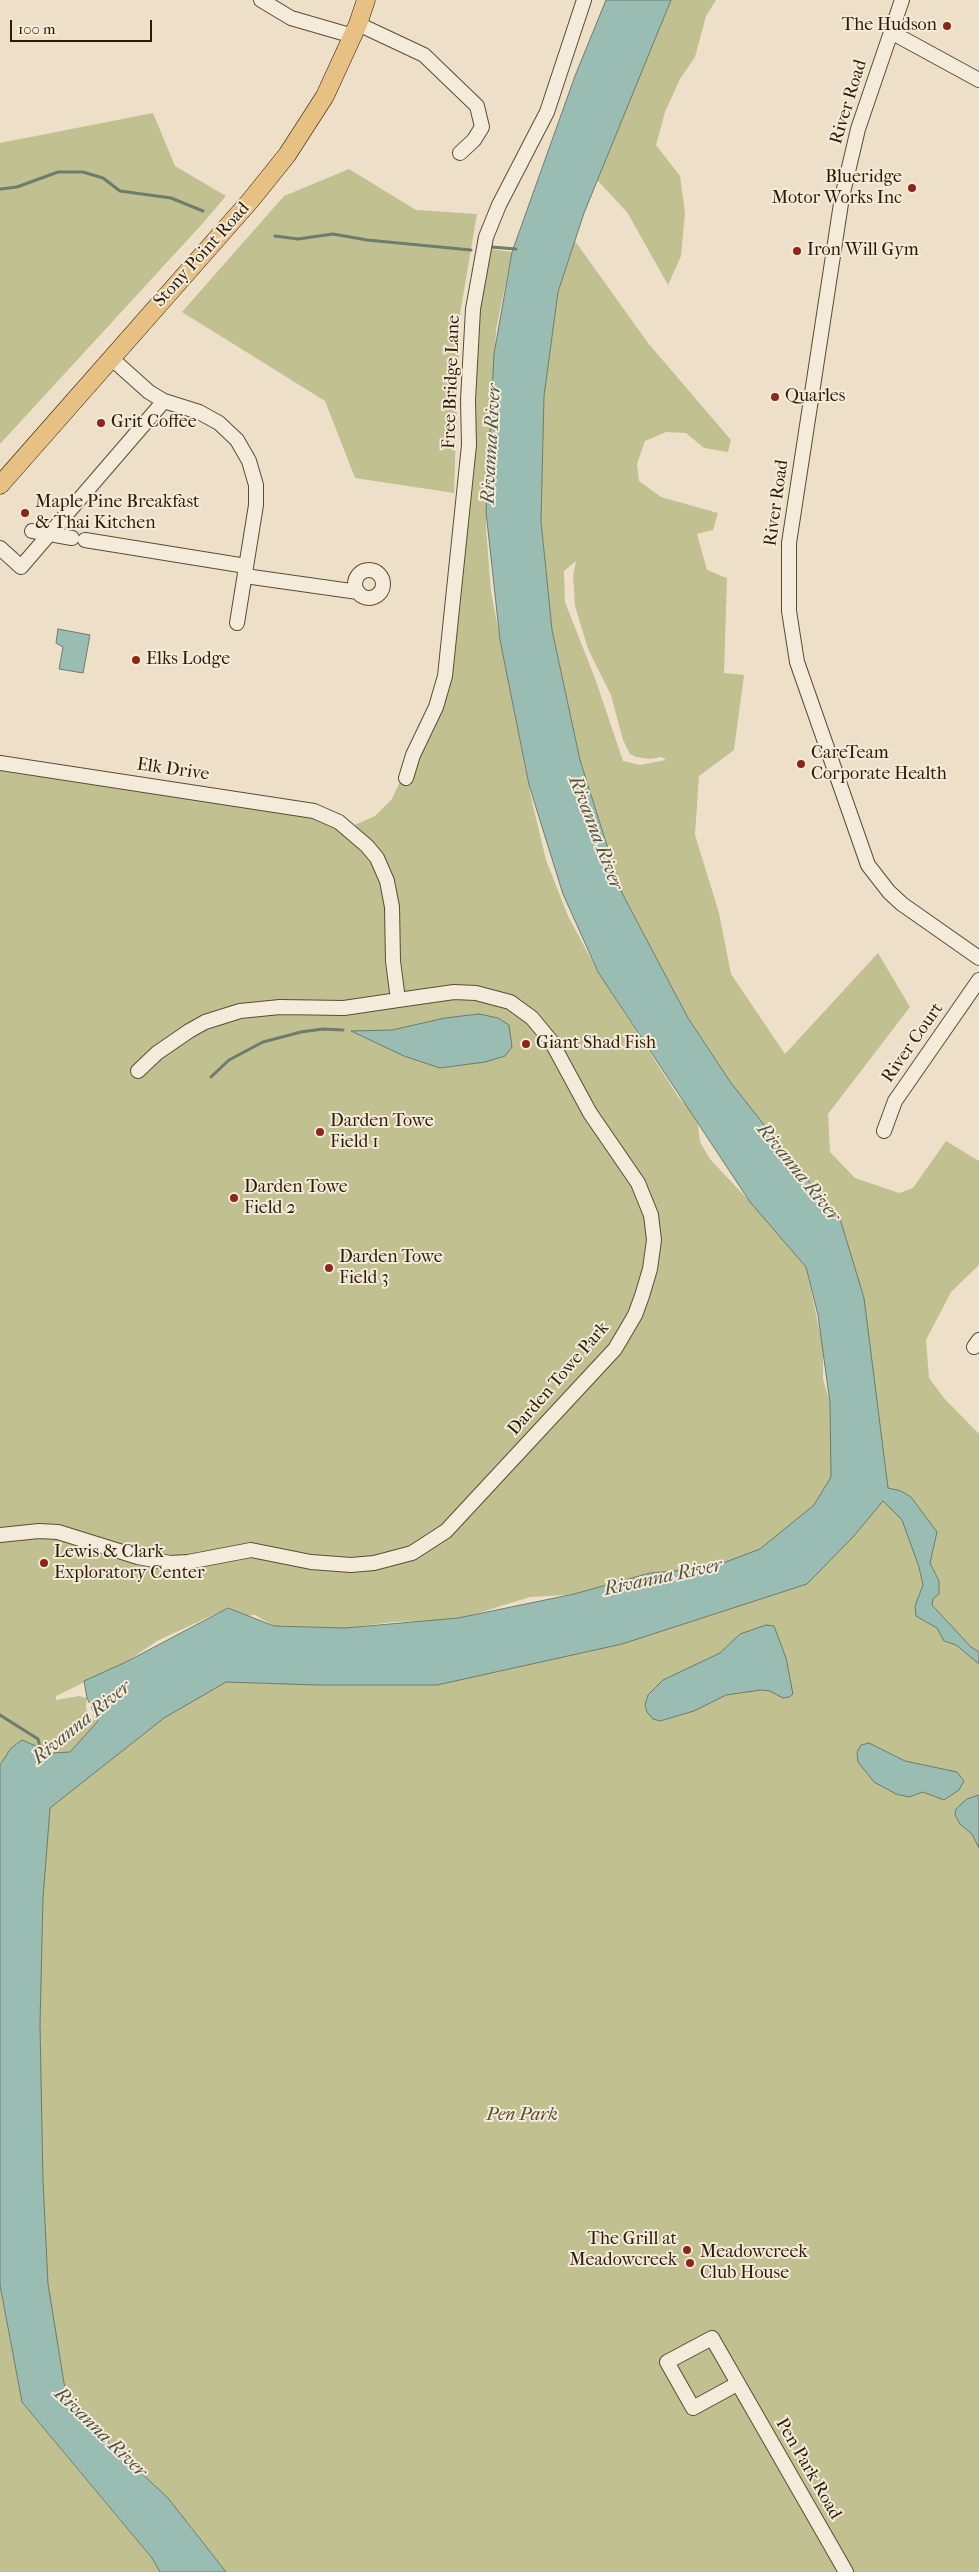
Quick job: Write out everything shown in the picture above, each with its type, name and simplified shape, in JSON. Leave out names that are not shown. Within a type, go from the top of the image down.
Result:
[{"type":"main road","name":"Stony Point Road","points":[[0,485],[250,201],[287,155],[325,96],[355,30],[366,0]]},
{"type":"street","points":[[261,0],[291,18],[355,30],[424,55],[477,106],[482,127],[474,140],[460,153]]},
{"type":"street","name":"Free Bridge Lane","points":[[406,778],[413,755],[436,708],[447,662],[469,445],[468,400],[471,334],[486,237],[499,205],[547,112],[584,0]]},
{"type":"street","name":"River Road","points":[[902,0],[858,129],[842,197],[790,543],[789,611],[797,662],[868,865],[888,892],[902,904],[979,958]]},
{"type":"street","points":[[891,32],[979,80]]},
{"type":"street","points":[[111,358],[139,385],[164,401],[199,412],[219,423],[237,440],[247,456],[253,473],[256,495],[237,623]]},
{"type":"street","points":[[0,548],[21,566],[164,401]]},
{"type":"street","points":[[43,533],[358,592]]},
{"type":"street","name":"Elk Drive","points":[[0,763],[314,811],[339,822],[367,846],[377,858],[387,882],[392,907],[393,961],[398,1000]]},
{"type":"street","name":"River Court","points":[[884,1131],[895,1101],[979,980]]},
{"type":"street","name":"Darden Towe Park","points":[[0,1535],[39,1531],[58,1532],[138,1557],[170,1563],[251,1550],[331,1565],[374,1563],[412,1554],[446,1531],[615,1349],[635,1315],[642,1296],[654,1252],[653,1225],[646,1199],[638,1183],[590,1113],[551,1041],[540,1026],[523,1010],[495,997],[464,992],[344,1008],[273,1008],[240,1011],[205,1022],[189,1031],[157,1053],[138,1071]]},
{"type":"street","name":"Pen Park Road","points":[[737,2384],[693,2408],[667,2362],[712,2338],[846,2572]]},
{"type":"green space","points":[[671,0],[716,0],[706,16],[695,57],[680,79],[665,112],[656,145],[680,176],[685,213],[681,256],[668,285],[627,212],[597,180]]},
{"type":"green space","points":[[153,113],[175,166],[226,196],[0,444],[0,143]]},
{"type":"green space","points":[[349,169],[416,210],[477,214],[460,314],[454,493],[355,478],[325,401],[182,312],[284,196]]},
{"type":"green space","name":"Pen Park","points":[[575,241],[648,343],[731,440],[728,452],[704,448],[686,433],[666,432],[645,441],[637,464],[639,481],[661,497],[718,513],[713,530],[697,534],[707,570],[727,578],[724,673],[744,675],[734,750],[699,776],[695,835],[719,913],[731,974],[785,1054],[878,953],[910,1007],[828,1114],[830,1152],[855,1178],[899,1193],[913,1188],[946,1141],[979,1161],[979,1265],[951,1292],[926,1340],[929,1378],[944,1398],[979,1434],[979,2572],[220,2572],[190,2525],[66,2397],[49,2300],[37,2189],[29,1846],[69,1752],[52,1753],[22,1740],[11,1748],[0,1767],[0,764],[308,808],[348,828],[375,816],[392,799],[438,696],[483,248],[512,252],[496,330],[486,528],[491,591],[530,793],[546,860],[568,916],[598,972],[679,1098],[690,1110],[698,1125],[700,1142],[710,1159],[754,1206],[806,1267],[823,1347],[823,1379],[830,1403],[834,1474],[814,1505],[751,1563],[583,1594],[530,1597],[462,1618],[431,1621],[393,1622],[345,1628],[274,1626],[255,1615],[244,1616],[228,1608],[157,1641],[126,1662],[56,1696],[56,1700],[79,1696],[87,1698],[86,1708],[90,1716],[99,1715],[185,1672],[794,1579],[887,1484],[880,1434],[731,1083],[688,1018],[622,893],[580,760],[552,630],[541,520],[544,396],[558,292]],"holes":[[[576,561],[573,576],[575,606],[588,649],[611,695],[623,740],[630,754],[650,759],[661,757],[666,760],[640,765],[623,761],[596,681],[565,602],[564,571]]]},
{"type":"green space","points":[[0,2285],[22,2402],[152,2558],[160,2572],[0,2572]]},
{"type":"water","name":"Rivanna River","points":[[606,0],[671,0],[584,213],[558,292],[544,396],[541,521],[552,630],[580,760],[622,893],[688,1018],[731,1083],[841,1222],[864,1298],[888,1488],[901,1491],[911,1497],[937,1532],[930,1563],[939,1581],[939,1594],[933,1599],[932,1605],[971,1647],[979,1652],[979,1664],[956,1645],[944,1641],[937,1628],[916,1616],[915,1606],[923,1585],[919,1567],[902,1520],[883,1501],[853,1537],[807,1584],[622,1644],[437,1685],[317,1685],[226,1682],[164,1718],[50,1808],[43,1898],[40,2025],[43,2181],[48,2284],[65,2389],[111,2445],[168,2498],[226,2572],[160,2572],[152,2558],[22,2402],[0,2285],[0,1765],[11,1748],[22,1740],[52,1753],[70,1752],[98,1721],[87,1698],[84,1681],[126,1662],[228,1608],[274,1626],[345,1628],[458,1618],[574,1594],[650,1573],[710,1568],[760,1549],[814,1505],[831,1477],[830,1403],[818,1315],[806,1267],[750,1202],[598,972],[563,894],[529,785],[500,640],[486,512],[494,354],[512,252],[575,76]]},
{"type":"water","points":[[58,629],[90,635],[83,673],[59,669],[63,647],[56,643]]},
{"type":"water","points":[[479,1014],[498,1018],[509,1025],[512,1047],[505,1056],[485,1062],[440,1068],[404,1056],[351,1031],[392,1030],[445,1018]]},
{"type":"water","points":[[766,1625],[774,1626],[786,1658],[793,1694],[789,1697],[783,1698],[770,1691],[761,1690],[726,1695],[694,1711],[660,1721],[653,1719],[647,1712],[645,1705],[648,1695],[663,1680],[720,1653],[740,1634]]},
{"type":"water","points":[[869,1743],[905,1761],[957,1772],[964,1781],[959,1790],[944,1800],[923,1792],[909,1797],[896,1794],[874,1782],[858,1762],[857,1752],[861,1745]]},
{"type":"water","points":[[979,1795],[979,1848],[972,1834],[960,1824],[955,1815],[956,1809],[967,1799]]},
{"type":"waterway","points":[[0,189],[17,187],[58,172],[83,172],[103,178],[120,191],[171,198],[203,211]]},
{"type":"waterway","points":[[275,236],[298,239],[333,234],[367,240],[471,250]]},
{"type":"waterway","points":[[491,247],[516,249]]},
{"type":"waterway","points":[[211,1077],[229,1060],[263,1042],[301,1032],[323,1029],[343,1030]]},
{"type":"waterway","name":"Rivanna River","points":[[0,1715],[38,1739],[41,1751]]},
{"type":"place","name":"The Hudson","points":[[947,26]]},
{"type":"place","name":"Blueridge Motor Works Inc","points":[[912,188]]},
{"type":"place","name":"Iron Will Gym","points":[[797,251]]},
{"type":"place","name":"Quarles","points":[[775,397]]},
{"type":"place","name":"Grit Coffee","points":[[101,423]]},
{"type":"place","name":"Maple Pine Breakfast & Thai Kitchen","points":[[25,513]]},
{"type":"place","name":"Elks Lodge","points":[[136,660]]},
{"type":"place","name":"CareTeam Corporate Health","points":[[801,764]]},
{"type":"place","name":"Giant Shad Fish","points":[[526,1044]]},
{"type":"place","name":"Darden Towe Field 1","points":[[320,1132]]},
{"type":"place","name":"Darden Towe Field 2","points":[[234,1198]]},
{"type":"place","name":"Darden Towe Field 3","points":[[329,1268]]},
{"type":"place","name":"Lewis & Clark Exploratory Center","points":[[44,1563]]},
{"type":"place","name":"The Grill at Meadowcreek","points":[[687,2250]]},
{"type":"place","name":"Meadowcreek Club House","points":[[690,2263]]}]
